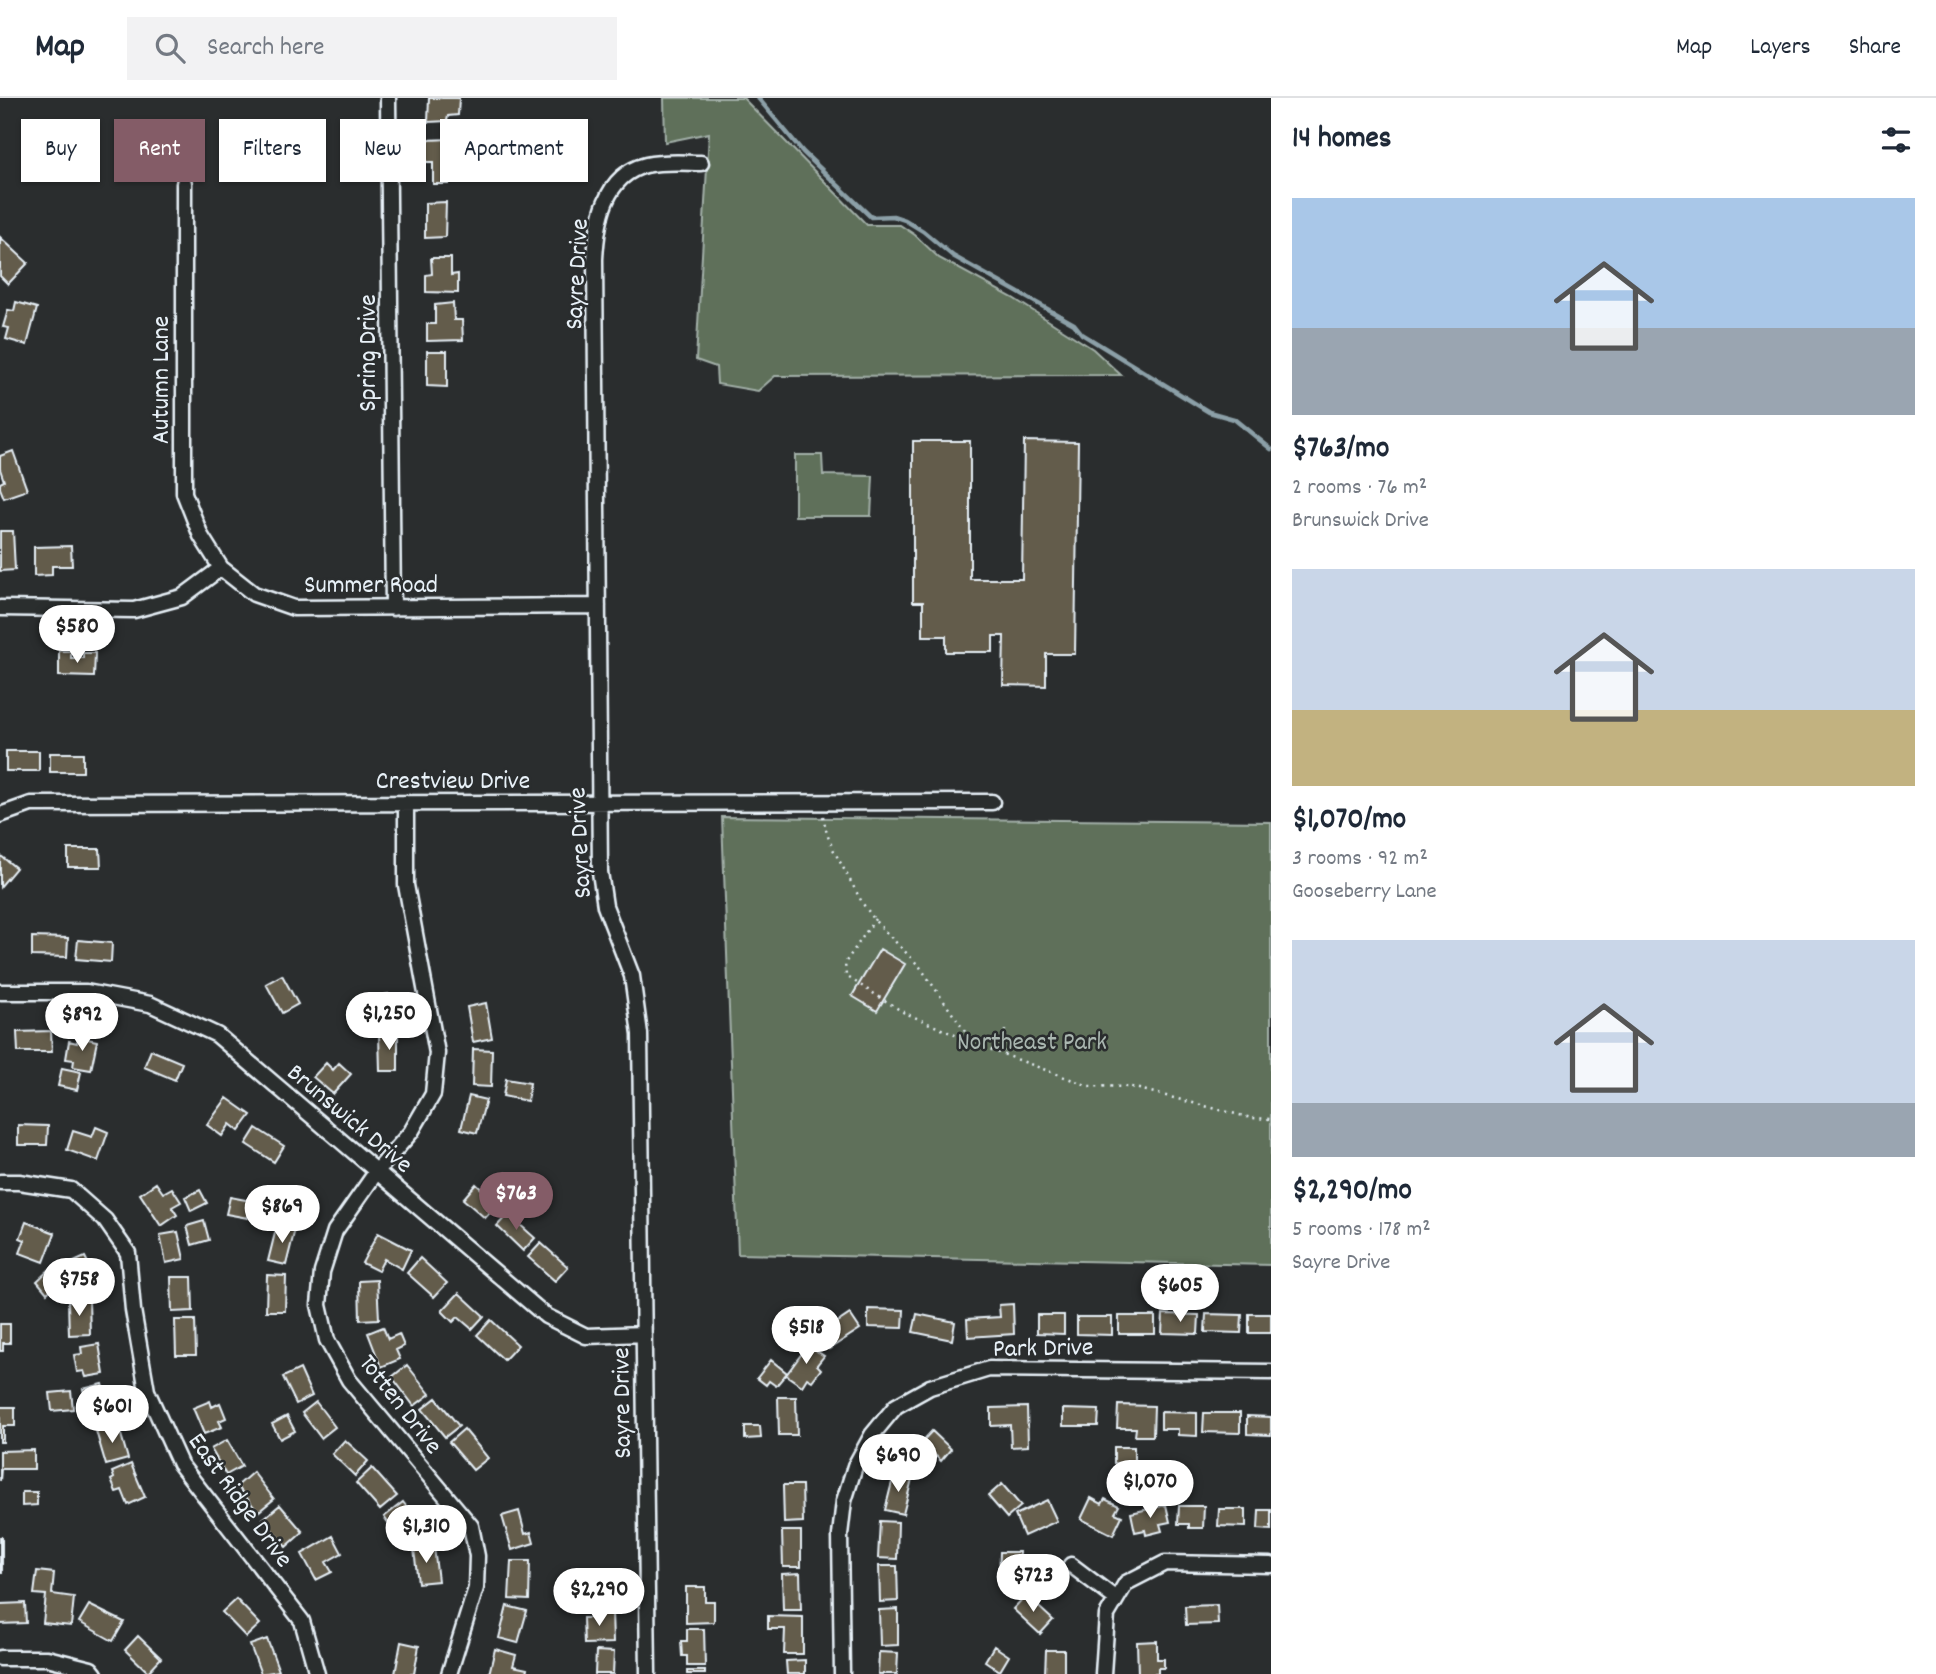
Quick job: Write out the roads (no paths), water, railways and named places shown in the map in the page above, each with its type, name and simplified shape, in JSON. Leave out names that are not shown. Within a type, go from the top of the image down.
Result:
[{"type":"street","name":"Spring Drive","points":[[388,98],[393,608]]},
{"type":"street","name":"Sayre Drive","points":[[648,1674],[640,1034],[632,976],[602,893],[595,259],[599,216],[616,183],[633,169],[661,163],[701,163]]},
{"type":"street","name":"Autumn Lane","points":[[184,183],[184,493],[201,536],[220,568]]},
{"type":"street","name":"Summer Road","points":[[220,568],[254,594],[293,608],[598,606]]},
{"type":"street","points":[[0,608],[134,610],[182,597],[220,568]]},
{"type":"street","name":"Crestview Drive","points":[[0,815],[31,804],[992,802]]},
{"type":"street","name":"Totten Drive","points":[[406,803],[406,885],[437,1053],[433,1094],[411,1132],[377,1171],[335,1231],[322,1272],[319,1305],[327,1340],[349,1380],[471,1526],[477,1556],[476,1588],[449,1674]]},
{"type":"street","name":"Brunswick Drive","points":[[0,992],[86,992],[150,1004],[217,1035],[546,1316],[586,1336],[644,1335]]},
{"type":"street","name":"East Ridge Drive","points":[[0,1182],[19,1182],[71,1190],[105,1220],[128,1253],[133,1310],[147,1391],[152,1404],[180,1464],[302,1621],[317,1674]]},
{"type":"street","name":"Park Drive","points":[[842,1674],[840,1535],[844,1501],[855,1466],[872,1435],[896,1406],[930,1387],[989,1368],[1271,1372]]},
{"type":"street","points":[[1103,1674],[1107,1615],[1126,1583],[1165,1563],[1271,1566]]},
{"type":"street","points":[[1071,1565],[1116,1599]]},
{"type":"street","points":[[0,1658],[47,1658],[91,1669],[95,1674]]},
{"type":"waterway","points":[[758,98],[803,152],[871,217],[893,216],[905,220],[953,256],[1074,324],[1082,334],[1209,412],[1234,419],[1271,449]]},
{"type":"park label","name":"Northeast Park","points":[[1032,1040]]}]
